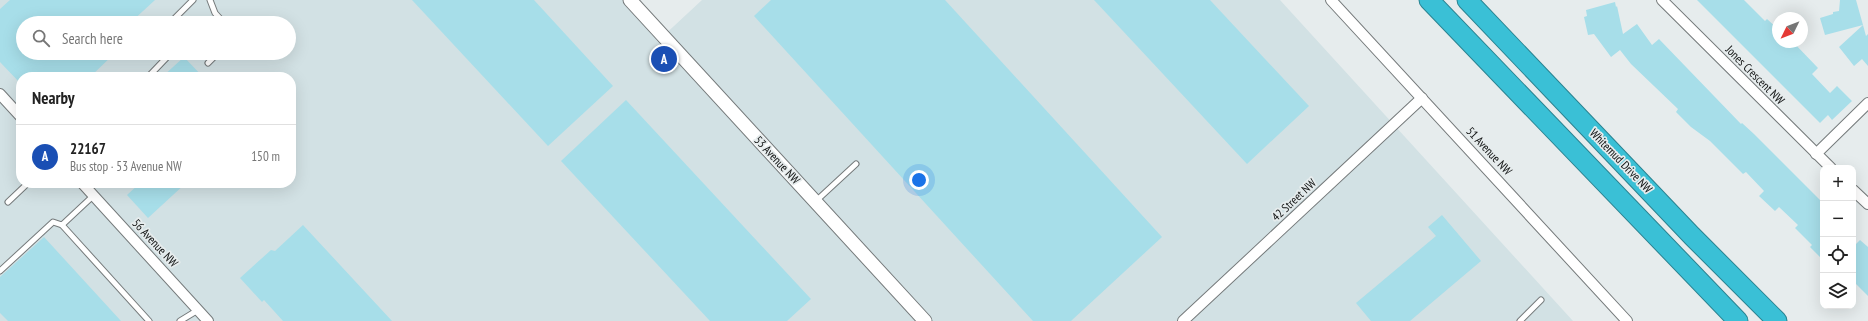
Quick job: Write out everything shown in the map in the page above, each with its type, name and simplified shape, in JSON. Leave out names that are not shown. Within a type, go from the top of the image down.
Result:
[{"type":"highway","points":[[1429,0],[1738,321]]},
{"type":"highway","name":"Whitemud Drive NW","points":[[1466,0],[1692,236],[1776,321]]},
{"type":"street","name":"53 Avenue NW","points":[[630,0],[924,321]]},
{"type":"street","name":"51 Avenue NW","points":[[1331,0],[1622,319]]},
{"type":"street","name":"Jones Crescent NW","points":[[1662,0],[1828,165]]},
{"type":"street","points":[[0,94],[16,112]]},
{"type":"street","name":"42 Street NW","points":[[1183,321],[1422,98]]},
{"type":"street","points":[[1816,154],[1868,102]]},
{"type":"street","name":"56 Avenue NW","points":[[87,188],[208,321]]},
{"type":"street","points":[[1856,193],[1868,204]]},
{"type":"lane","points":[[177,16],[193,0]]},
{"type":"lane","points":[[210,0],[218,16]]},
{"type":"lane","points":[[153,72],[164,60]]},
{"type":"lane","points":[[208,63],[211,60]]},
{"type":"lane","points":[[815,202],[856,164]]},
{"type":"lane","points":[[8,202],[23,188]]},
{"type":"lane","points":[[62,225],[94,196]]},
{"type":"lane","points":[[0,271],[53,222],[62,225],[150,321]]},
{"type":"lane","points":[[1520,321],[1541,300]]},
{"type":"lane","points":[[180,321],[198,310]]},
{"type":"shaded area","points":[[0,0],[624,0],[660,39],[702,0],[1280,0],[1573,321],[0,321]]},
{"type":"building","points":[[10,0],[155,0],[138,16],[16,16],[16,60],[108,60],[95,72],[16,72],[16,79],[0,62],[0,9]]},
{"type":"building","points":[[412,0],[534,0],[613,86],[548,146]]},
{"type":"building","points":[[771,0],[945,0],[1162,237],[1071,321],[1033,321],[754,16]]},
{"type":"building","points":[[1094,0],[1210,0],[1309,106],[1247,164]]},
{"type":"building","points":[[1697,0],[1744,0],[1765,21],[1767,19],[1772,24],[1772,48],[1799,48],[1818,68],[1812,74],[1830,93],[1837,86],[1852,101],[1832,120],[1828,115],[1820,123]]},
{"type":"building","points":[[1840,0],[1856,0],[1863,25],[1825,35],[1820,18],[1839,11]]},
{"type":"building","points":[[1615,2],[1623,34],[1637,24],[1652,45],[1659,39],[1741,124],[1742,123],[1754,134],[1820,200],[1820,257],[1810,247],[1812,245],[1795,228],[1798,225],[1779,207],[1775,211],[1759,196],[1764,191],[1746,172],[1743,174],[1710,141],[1691,127],[1676,112],[1678,109],[1631,64],[1620,50],[1611,57],[1594,34],[1588,35],[1584,17],[1587,16],[1586,10]]},
{"type":"building","points":[[1863,25],[1866,36],[1868,34],[1868,66],[1862,59],[1854,66],[1839,47]]},
{"type":"building","points":[[181,60],[187,60],[198,72],[168,72]]},
{"type":"building","points":[[626,100],[811,299],[787,321],[710,321],[561,161]]},
{"type":"building","points":[[135,188],[181,188],[148,218],[127,195]]},
{"type":"building","points":[[1442,215],[1481,261],[1410,321],[1371,321],[1356,303],[1436,236],[1428,227]]},
{"type":"building","points":[[303,225],[392,321],[283,321],[264,300],[262,302],[240,278],[271,250],[275,251]]},
{"type":"building","points":[[44,237],[121,321],[8,321],[0,313],[0,277]]},
{"type":"building","points":[[1860,240],[1868,247],[1868,296],[1856,284],[1856,244]]},
{"type":"place","name":"22167","points":[[664,59]]}]
